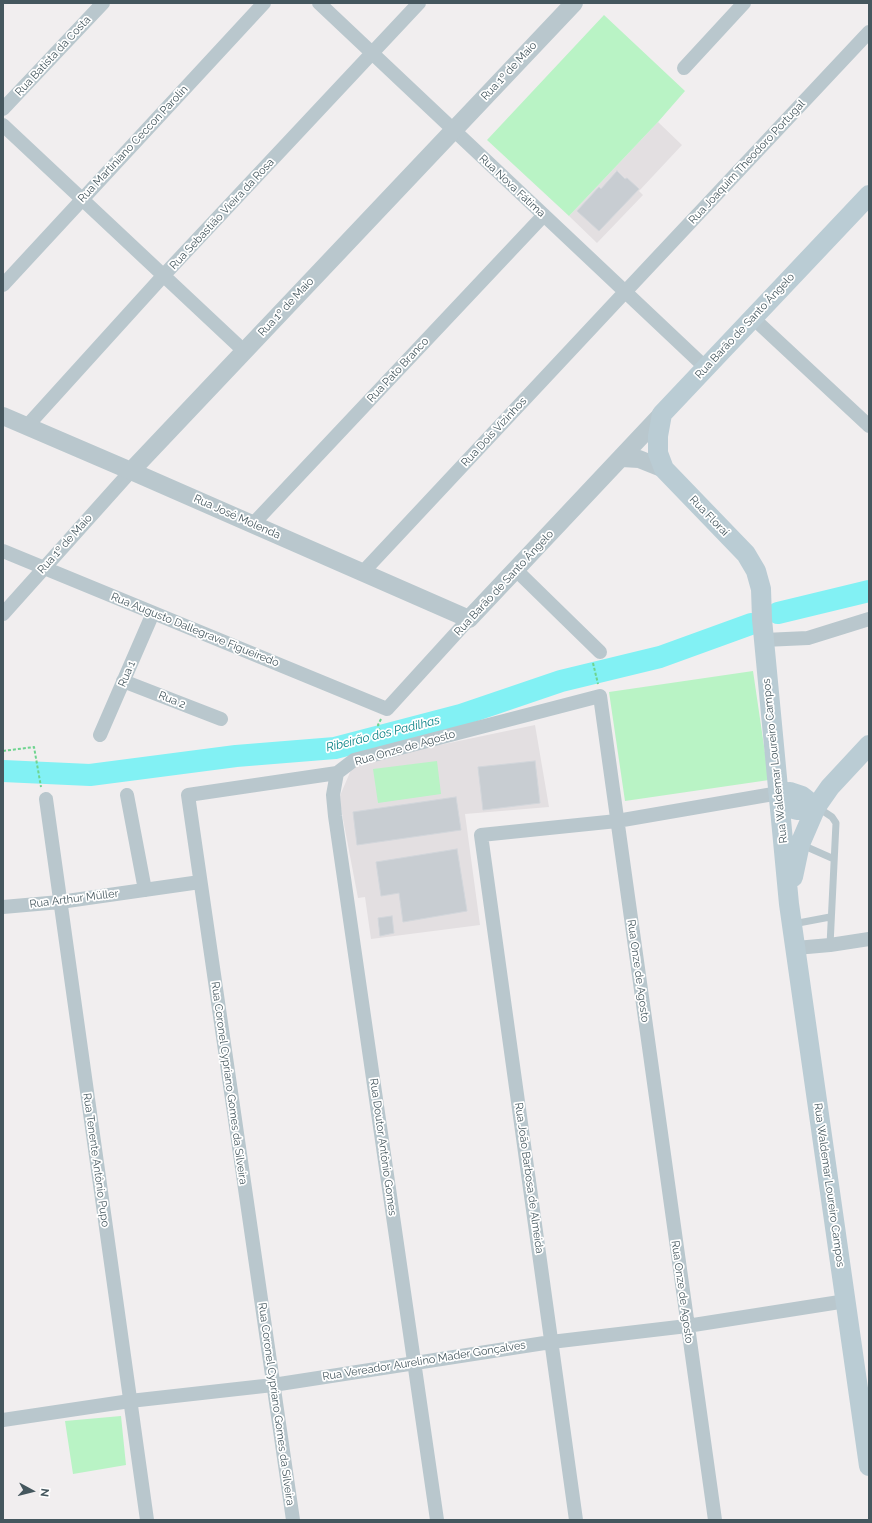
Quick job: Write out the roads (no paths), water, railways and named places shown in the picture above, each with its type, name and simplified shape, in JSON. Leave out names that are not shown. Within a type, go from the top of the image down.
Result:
[{"type":"main road","name":"Rua Barão de Santo Ângelo","points":[[662,414],[869,195]]},
{"type":"main road","name":"Rua Floraí","points":[[662,414],[658,436],[658,453],[664,469],[741,549],[751,562],[756,570],[761,589],[762,619]]},
{"type":"main road","name":"Rua Waldemar Loureiro Campos","points":[[762,619],[789,904],[869,1466]]},
{"type":"main road","name":"Rua Waldemar Loureiro Campos","points":[[789,904],[794,869],[800,844],[816,807],[830,787],[869,745]]},
{"type":"main road","points":[[778,793],[795,793],[806,798],[816,807]]},
{"type":"street","name":"Rua Batista da Costa","points":[[3,109],[103,3]]},
{"type":"street","name":"Rua Martiniano Ceccon Parolin","points":[[3,285],[264,3]]},
{"type":"street","name":"Rua Nova Fátima","points":[[319,3],[706,368]]},
{"type":"street","name":"Rua Sebastião Vieira da Rosa","points":[[27,426],[163,276],[373,54],[419,3]]},
{"type":"street","name":"Rua 1º de Maio","points":[[3,614],[131,471],[574,3]]},
{"type":"street","points":[[684,68],[744,3]]},
{"type":"street","name":"Rua Joaquim Theodoro Portugal","points":[[624,292],[869,32]]},
{"type":"street","points":[[3,125],[244,351]]},
{"type":"street","name":"Rua Pato Branco","points":[[253,524],[544,215]]},
{"type":"street","name":"Rua Dois Vizinhos","points":[[363,572],[624,292]]},
{"type":"street","points":[[753,318],[869,426]]},
{"type":"street","name":"Rua Barão de Santo Ângelo","points":[[387,709],[469,619],[662,414]]},
{"type":"street","name":"Rua José Molenda","points":[[3,416],[469,619]]},
{"type":"street","points":[[622,458],[639,459],[664,469]]},
{"type":"street","name":"Rua Augusto Dallegrave Figueiredo","points":[[3,551],[387,709]]},
{"type":"street","points":[[516,570],[596,657]]},
{"type":"street","name":"Rua 1","points":[[100,734],[153,613]]},
{"type":"street","points":[[764,640],[808,638],[869,619]]},
{"type":"street","name":"Rua 2","points":[[123,681],[221,719]]},
{"type":"street","name":"Rua Onze de Agosto","points":[[336,773],[354,760],[600,696],[715,1520]]},
{"type":"street","name":"Rua Coronel Cypriano Gomes da Silveira","points":[[293,1520],[188,795],[336,773]]},
{"type":"street","name":"Rua Doutor Antônio Gomes","points":[[336,773],[334,795],[335,816],[437,1520]]},
{"type":"street","points":[[617,821],[778,793]]},
{"type":"street","name":"Rua Tenente Antônio Pupo","points":[[44,794],[147,1520]]},
{"type":"street","points":[[127,795],[145,890]]},
{"type":"street","name":"Rua João Barbosa de Almeida","points":[[576,1520],[481,835],[617,821]]},
{"type":"street","name":"Rua Arthur Müller","points":[[3,907],[60,902],[200,882]]},
{"type":"street","points":[[796,948],[869,939]]},
{"type":"street","name":"Rua Vereador Aurelino Mader Gonçalves","points":[[3,1420],[130,1401],[273,1385],[414,1362],[552,1342],[687,1326],[846,1300]]},
{"type":"lane","points":[[816,807],[832,817],[836,823],[830,917],[830,945]]},
{"type":"lane","points":[[800,844],[834,859]]},
{"type":"lane","points":[[792,924],[830,917]]},
{"type":"waterway","name":"Ribeirão dos Padilhas","points":[[778,613],[869,591]]},
{"type":"waterway","name":"Ribeirão dos Padilhas","points":[[3,771],[90,775],[236,756],[335,748],[461,715],[561,681],[660,657],[751,624]]}]
